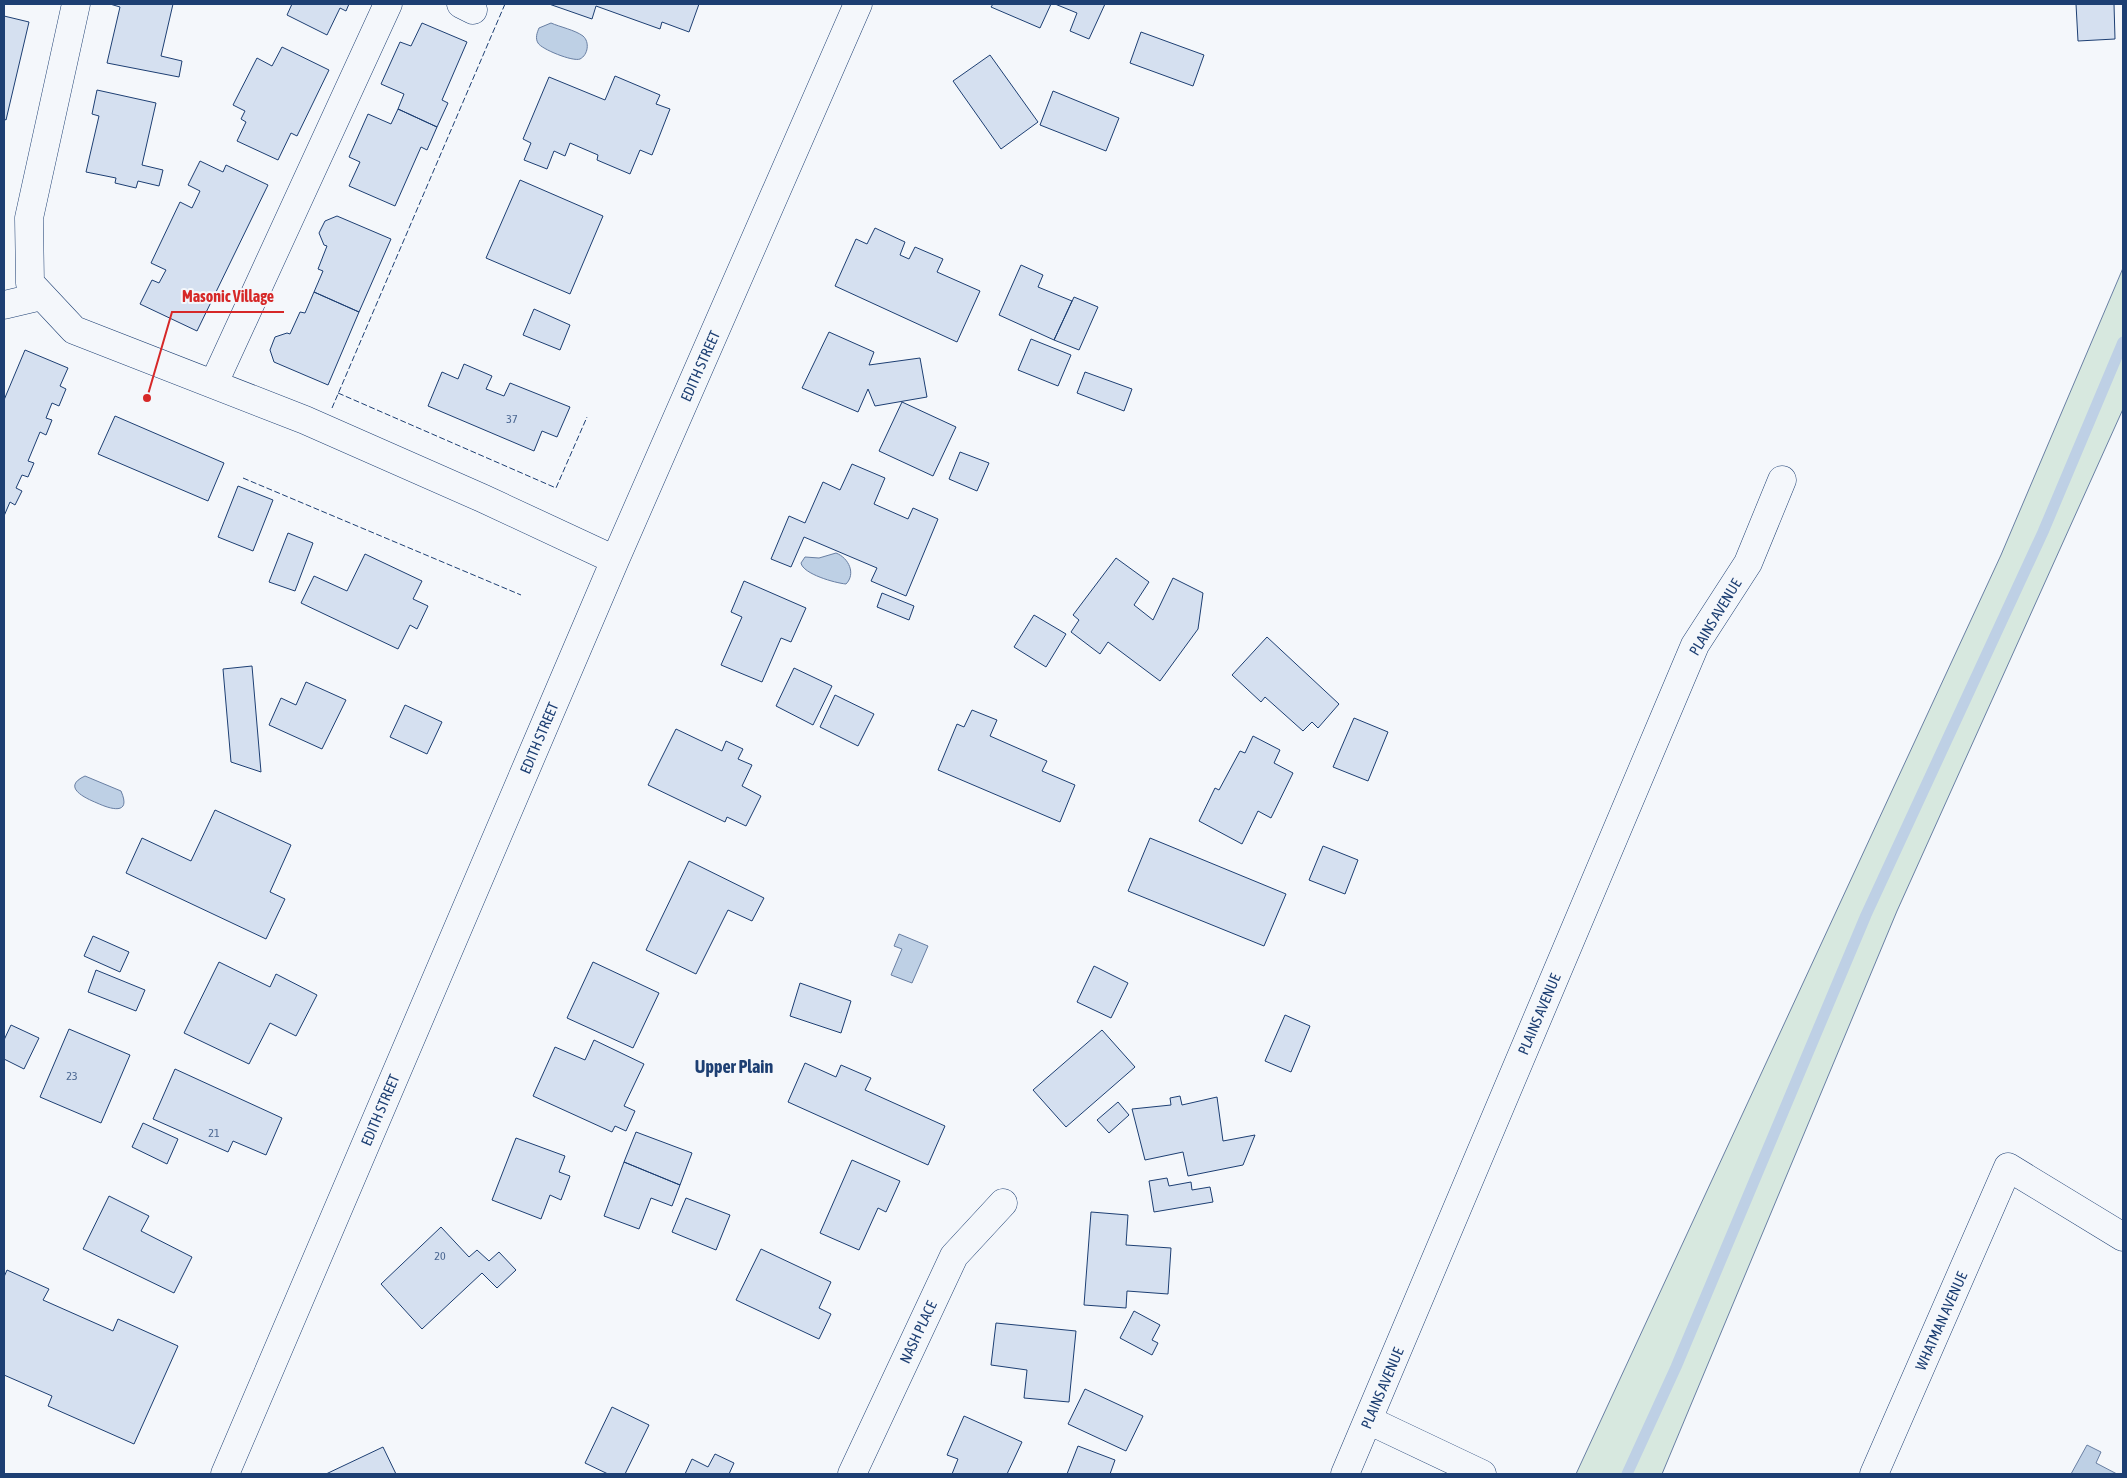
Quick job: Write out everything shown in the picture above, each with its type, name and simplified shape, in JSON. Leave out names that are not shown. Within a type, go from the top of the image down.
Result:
[{"type":"street","points":[[76,4],[29,218],[30,283],[74,330],[331,431],[615,560]]},
{"type":"street","points":[[214,384],[388,4]]},
{"type":"street","name":"EDITH STREET","points":[[225,1474],[615,560],[858,4]]},
{"type":"street","points":[[4,305],[42,296]]},
{"type":"street","name":"PLAINS AVENUE","points":[[1345,1474],[1695,645],[1748,563],[1782,480]]},
{"type":"street","name":"WHATMAN AVENUE","points":[[1874,1474],[2008,1167],[2123,1237]]},
{"type":"street","name":"NASH PLACE","points":[[852,1474],[954,1256],[1003,1202]]},
{"type":"street","points":[[1368,1420],[1482,1474]]},
{"type":"shaded area","points":[[2123,268],[2123,409],[1897,911],[1662,1474],[1576,1474],[2001,555]]},
{"type":"water","points":[[551,23],[583,36],[587,45],[583,57],[576,59],[564,57],[540,46],[536,37],[539,28]]},
{"type":"water","points":[[836,553],[848,562],[850,567],[850,576],[846,584],[827,580],[813,574],[807,571],[801,563],[805,557],[819,558]]},
{"type":"water","points":[[85,776],[121,791],[124,799],[122,807],[118,809],[102,805],[78,792],[75,784]]},
{"type":"water","points":[[899,934],[928,946],[912,983],[891,975],[902,949],[894,946]]},
{"type":"water","points":[[2087,1445],[2101,1452],[2096,1463],[2117,1474],[2071,1474]]},
{"type":"building","points":[[110,4],[173,4],[161,56],[182,61],[179,77],[107,63],[120,7]]},
{"type":"building","points":[[292,4],[349,4],[346,11],[340,8],[327,35],[287,15]]},
{"type":"building","points":[[549,4],[699,4],[689,32],[662,22],[660,29],[596,6],[592,19]]},
{"type":"building","points":[[993,4],[1051,4],[1040,28],[991,7]]},
{"type":"building","points":[[1055,4],[1105,4],[1089,39],[1070,31],[1077,13]]},
{"type":"building","points":[[2076,4],[2114,4],[2115,39],[2078,41]]},
{"type":"building","points":[[4,16],[29,22],[6,120],[4,119]]},
{"type":"building","points":[[422,23],[467,42],[442,100],[448,103],[437,127],[398,109],[404,94],[381,84],[400,42],[411,46]]},
{"type":"building","points":[[1141,32],[1204,55],[1193,86],[1130,63]]},
{"type":"building","points":[[282,47],[329,70],[297,136],[291,133],[278,160],[237,141],[246,122],[241,119],[245,111],[233,105],[257,58],[272,66]]},
{"type":"building","points":[[990,55],[1038,122],[1001,149],[953,81]]},
{"type":"building","points":[[615,76],[660,95],[656,104],[670,109],[652,155],[640,150],[630,174],[597,160],[598,155],[570,143],[565,156],[554,151],[547,169],[524,160],[531,143],[523,139],[549,77],[605,100]]},
{"type":"building","points":[[97,90],[156,103],[142,165],[163,170],[159,186],[138,181],[136,188],[115,183],[116,178],[86,172],[99,116],[92,114]]},
{"type":"building","points":[[1053,91],[1119,118],[1106,151],[1040,125]]},
{"type":"building","points":[[398,109],[437,127],[427,150],[421,147],[395,206],[349,186],[360,162],[349,157],[368,114],[391,124]]},
{"type":"building","points":[[200,161],[223,172],[226,165],[268,185],[197,331],[140,304],[152,280],[159,283],[166,270],[151,263],[180,202],[192,208],[200,191],[188,185]]},
{"type":"building","points":[[520,180],[603,216],[570,294],[486,258]]},
{"type":"building","points":[[337,216],[391,239],[359,312],[314,292],[323,271],[318,269],[327,246],[324,245],[319,233],[325,221]]},
{"type":"building","points":[[875,228],[905,242],[900,255],[909,259],[915,247],[943,259],[937,272],[980,291],[957,342],[835,286],[856,239],[867,244]]},
{"type":"building","points":[[1021,265],[1043,275],[1038,287],[1072,301],[1054,340],[999,315]]},
{"type":"building","points":[[314,292],[359,312],[328,385],[274,362],[270,350],[275,337],[287,333],[290,334],[300,312],[305,313]]},
{"type":"building","points":[[1074,297],[1098,307],[1079,350],[1054,340]]},
{"type":"building","points":[[534,309],[570,325],[560,350],[523,335]]},
{"type":"building","points":[[829,332],[874,352],[869,365],[920,358],[927,397],[875,406],[868,389],[858,412],[802,388]]},
{"type":"building","points":[[1031,339],[1071,355],[1058,386],[1018,370]]},
{"type":"building","points":[[25,350],[68,368],[60,386],[66,389],[59,406],[52,403],[46,418],[52,420],[46,435],[40,432],[28,461],[34,463],[28,477],[22,475],[16,488],[22,491],[15,505],[10,502],[4,516],[4,400]]},
{"type":"building","points":[[464,364],[492,376],[486,389],[504,396],[510,383],[570,407],[557,437],[542,431],[534,451],[428,406],[442,372],[458,379]]},
{"type":"building","points":[[1085,372],[1132,389],[1124,411],[1077,393]]},
{"type":"building","points":[[902,402],[956,427],[933,476],[879,451]]},
{"type":"building","points":[[115,416],[224,463],[208,501],[98,454]]},
{"type":"building","points":[[960,452],[989,463],[977,491],[949,479]]},
{"type":"building","points":[[852,464],[885,478],[874,504],[908,519],[913,508],[938,519],[906,596],[871,581],[877,568],[804,537],[791,567],[771,559],[789,516],[805,523],[823,482],[840,490]]},
{"type":"building","points":[[238,486],[273,500],[253,551],[218,537]]},
{"type":"building","points":[[288,533],[313,543],[295,591],[269,582]]},
{"type":"building","points":[[365,554],[422,581],[413,599],[428,606],[417,629],[410,625],[398,649],[301,603],[314,576],[347,591]]},
{"type":"building","points":[[1116,558],[1149,582],[1134,605],[1153,620],[1173,578],[1203,593],[1198,629],[1160,681],[1108,642],[1100,654],[1071,632],[1079,620],[1073,615]]},
{"type":"building","points":[[744,581],[806,608],[791,642],[781,638],[762,682],[721,665],[742,617],[731,612]]},
{"type":"building","points":[[882,593],[914,606],[909,620],[877,607]]},
{"type":"building","points":[[1034,615],[1066,634],[1046,667],[1014,647]]},
{"type":"building","points":[[1267,637],[1339,704],[1318,728],[1312,722],[1303,731],[1265,697],[1261,702],[1232,675]]},
{"type":"building","points":[[252,666],[261,772],[231,762],[223,669]]},
{"type":"building","points":[[794,668],[832,686],[813,725],[776,706]]},
{"type":"building","points":[[306,682],[346,700],[322,749],[269,725],[281,698],[296,705]]},
{"type":"building","points":[[835,695],[874,714],[858,746],[820,727]]},
{"type":"building","points":[[405,705],[442,722],[427,754],[390,737]]},
{"type":"building","points":[[972,710],[997,720],[990,736],[1047,761],[1042,771],[1075,785],[1060,822],[938,770],[957,724],[964,727]]},
{"type":"building","points":[[1354,718],[1388,732],[1368,781],[1333,767]]},
{"type":"building","points":[[676,729],[722,751],[726,741],[743,749],[738,759],[752,765],[742,786],[761,796],[746,826],[727,817],[725,822],[648,785]]},
{"type":"building","points":[[1253,736],[1280,750],[1274,763],[1293,773],[1271,818],[1258,811],[1242,844],[1199,821],[1215,788],[1219,790],[1240,751],[1245,753]]},
{"type":"building","points":[[215,810],[291,845],[270,892],[285,899],[266,939],[126,873],[142,838],[191,861]]},
{"type":"building","points":[[1150,838],[1286,894],[1264,946],[1128,891]]},
{"type":"building","points":[[1323,846],[1358,860],[1345,894],[1309,880]]},
{"type":"building","points":[[689,861],[764,898],[752,921],[728,910],[696,974],[646,950]]},
{"type":"building","points":[[93,936],[129,952],[120,972],[84,956]]},
{"type":"building","points":[[219,962],[270,987],[276,974],[317,995],[296,1036],[270,1023],[249,1064],[184,1033]]},
{"type":"building","points":[[593,962],[659,993],[633,1048],[567,1018]]},
{"type":"building","points":[[1094,966],[1128,983],[1111,1018],[1077,1002]]},
{"type":"building","points":[[96,970],[145,990],[136,1011],[88,992]]},
{"type":"building","points":[[800,983],[851,1001],[841,1033],[790,1016]]},
{"type":"building","points":[[1285,1015],[1310,1026],[1291,1072],[1265,1061]]},
{"type":"building","points":[[11,1025],[39,1038],[24,1069],[4,1059],[4,1040]]},
{"type":"building","points":[[69,1029],[130,1055],[101,1123],[40,1097]]},
{"type":"building","points":[[1102,1030],[1135,1067],[1066,1127],[1033,1090]]},
{"type":"building","points":[[594,1040],[644,1064],[624,1106],[635,1111],[626,1131],[615,1126],[612,1132],[533,1096],[555,1047],[585,1060]]},
{"type":"building","points":[[805,1063],[836,1077],[841,1065],[871,1078],[865,1090],[945,1126],[928,1165],[788,1102]]},
{"type":"building","points":[[175,1069],[282,1118],[266,1155],[233,1141],[228,1152],[153,1119]]},
{"type":"building","points":[[1180,1096],[1182,1105],[1217,1097],[1223,1141],[1255,1135],[1243,1165],[1188,1176],[1183,1152],[1145,1160],[1132,1109],[1171,1105],[1170,1098]]},
{"type":"building","points":[[1118,1102],[1129,1115],[1109,1133],[1097,1120]]},
{"type":"building","points":[[143,1123],[178,1139],[167,1164],[132,1147]]},
{"type":"building","points":[[636,1132],[692,1153],[680,1185],[624,1162]]},
{"type":"building","points":[[516,1138],[565,1156],[559,1172],[570,1176],[561,1200],[550,1195],[541,1219],[492,1200]]},
{"type":"building","points":[[852,1160],[900,1181],[886,1212],[878,1208],[859,1250],[820,1233]]},
{"type":"building","points":[[624,1162],[680,1185],[672,1206],[651,1198],[639,1229],[604,1216]]},
{"type":"building","points":[[1167,1178],[1169,1186],[1191,1182],[1192,1190],[1210,1187],[1213,1202],[1154,1212],[1149,1181]]},
{"type":"building","points":[[109,1196],[149,1216],[141,1231],[192,1257],[174,1293],[83,1249]]},
{"type":"building","points":[[686,1198],[730,1215],[716,1250],[672,1232]]},
{"type":"building","points":[[1091,1212],[1128,1215],[1126,1245],[1171,1248],[1168,1294],[1127,1291],[1126,1308],[1084,1305]]},
{"type":"building","points":[[441,1227],[469,1257],[477,1250],[489,1261],[499,1252],[516,1270],[497,1288],[482,1273],[422,1329],[381,1284]]},
{"type":"building","points":[[761,1249],[831,1282],[819,1308],[831,1314],[819,1339],[736,1300]]},
{"type":"building","points":[[7,1270],[49,1289],[43,1300],[113,1331],[118,1319],[178,1346],[134,1444],[48,1406],[52,1396],[4,1375],[4,1277]]},
{"type":"building","points":[[1134,1311],[1160,1325],[1152,1340],[1158,1343],[1152,1355],[1120,1338]]},
{"type":"building","points":[[996,1323],[1076,1331],[1069,1402],[1024,1398],[1027,1370],[991,1365]]},
{"type":"building","points":[[1085,1389],[1143,1416],[1126,1451],[1068,1424]]},
{"type":"building","points":[[612,1407],[649,1425],[625,1474],[608,1474],[585,1463]]},
{"type":"building","points":[[964,1416],[1022,1442],[1007,1474],[952,1474],[958,1459],[947,1455]]},
{"type":"building","points":[[1078,1446],[1115,1460],[1110,1474],[1067,1474]]},
{"type":"building","points":[[383,1447],[396,1474],[326,1474]]},
{"type":"building","points":[[715,1454],[734,1463],[729,1474],[685,1474],[692,1459],[708,1467]]},
{"type":"waterway","points":[[1627,1474],[1676,1367],[1866,915],[2043,532],[2123,342]]},
{"type":"fence","points":[[332,408],[505,4]]},
{"type":"fence","points":[[338,393],[556,488],[587,417]]},
{"type":"fence","points":[[243,478],[521,595]]},
{"type":"place","name":"Masonic Village","points":[[147,398]]},
{"type":"district","name":"Upper Plain","points":[[734,1066]]}]
